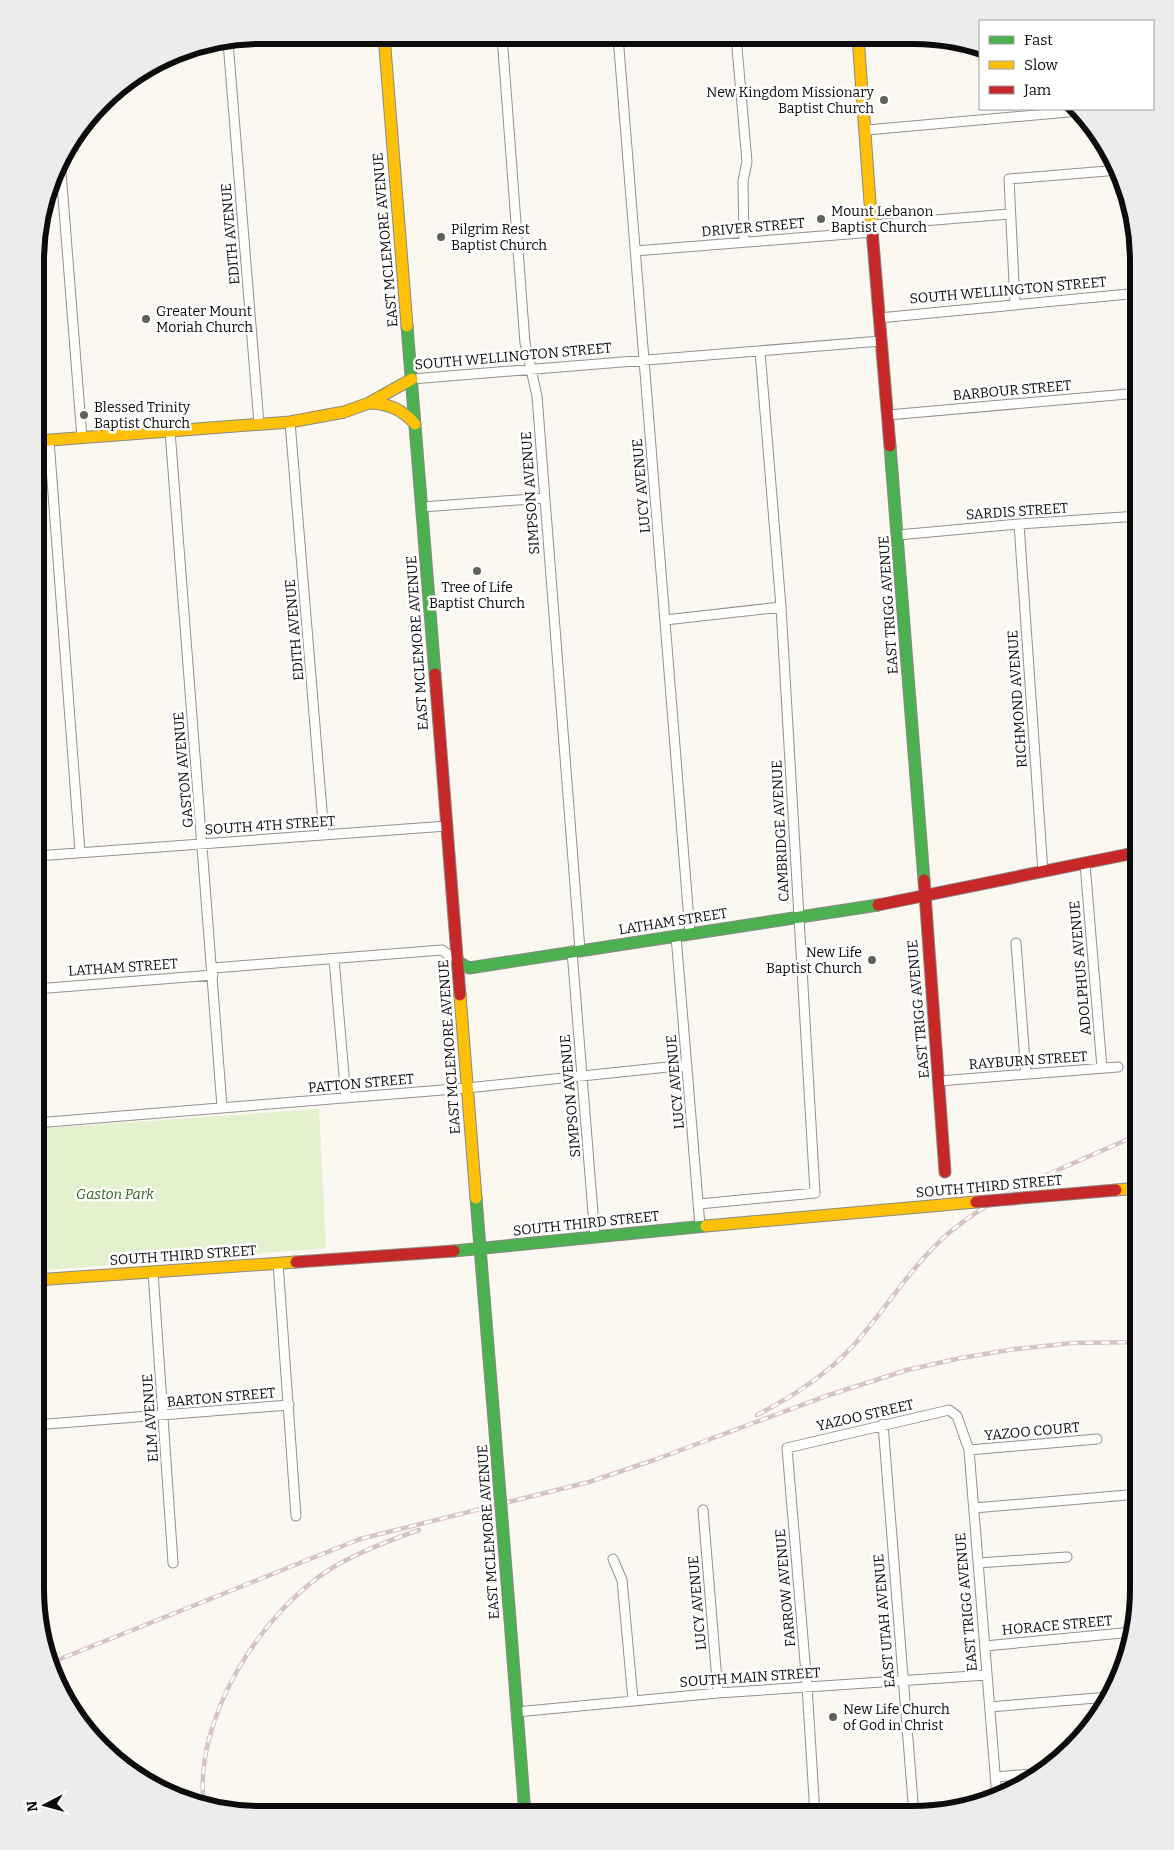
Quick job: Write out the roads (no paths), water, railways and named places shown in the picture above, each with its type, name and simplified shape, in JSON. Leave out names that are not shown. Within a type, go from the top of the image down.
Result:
[{"type":"main road","name":"EAST MCLEMORE AVENUE","points":[[385,44],[525,1806]]},
{"type":"main road","name":"EAST TRIGG AVENUE","points":[[859,44],[867,130],[872,228],[898,535],[946,1172]]},
{"type":"main road","name":"SOUTH WELLINGTON STREET","points":[[44,440],[290,422],[344,412],[369,403],[412,378]]},
{"type":"main road","points":[[369,403],[378,403],[408,414],[415,424]]},
{"type":"main road","name":"LATHAM STREET","points":[[457,960],[469,968],[798,917],[924,896],[1130,854]]},
{"type":"main road","name":"SOUTH THIRD STREET","points":[[44,1279],[479,1249],[704,1226],[1130,1189]]},
{"type":"street","name":"SIMPSON AVENUE","points":[[503,44],[525,343],[537,396],[576,950],[582,1075],[595,1238]]},
{"type":"street","name":"LUCY AVENUE","points":[[619,44],[690,933]]},
{"type":"street","points":[[737,44],[747,162],[743,181],[744,242]]},
{"type":"street","name":"EDITH AVENUE","points":[[228,47],[259,424]]},
{"type":"street","points":[[867,130],[1072,113]]},
{"type":"street","points":[[1015,304],[1009,180],[1111,171]]},
{"type":"street","points":[[61,175],[82,438]]},
{"type":"street","name":"DRIVER STREET","points":[[635,251],[744,242],[1010,214]]},
{"type":"street","name":"SOUTH WELLINGTON STREET","points":[[879,318],[1130,294]]},
{"type":"street","name":"SOUTH WELLINGTON STREET","points":[[412,378],[881,341]]},
{"type":"street","name":"CAMBRIDGE AVENUE","points":[[699,1204],[815,1193],[782,607],[760,351]]},
{"type":"street","name":"BARBOUR STREET","points":[[888,415],[1130,393]]},
{"type":"street","name":"EDITH AVENUE","points":[[290,422],[324,835]]},
{"type":"street","name":"GASTON AVENUE","points":[[170,431],[222,1107]]},
{"type":"street","points":[[49,440],[80,852]]},
{"type":"street","points":[[422,507],[544,498]]},
{"type":"street","name":"SARDIS STREET","points":[[898,535],[1130,517]]},
{"type":"street","name":"RICHMOND AVENUE","points":[[1019,524],[1043,872]]},
{"type":"street","points":[[665,620],[782,607]]},
{"type":"street","name":"SOUTH 4TH STREET","points":[[44,855],[447,826]]},
{"type":"street","name":"ADOLPHUS AVENUE","points":[[1085,864],[1102,1068]]},
{"type":"street","name":"LUCY AVENUE","points":[[676,936],[699,1204],[704,1226]]},
{"type":"street","points":[[1016,943],[1026,1074]]},
{"type":"street","name":"LATHAM STREET","points":[[44,988],[334,958],[442,950],[457,960]]},
{"type":"street","points":[[334,958],[346,1098]]},
{"type":"street","name":"PATTON STREET","points":[[44,1122],[467,1088],[687,1064]]},
{"type":"street","name":"RAYBURN STREET","points":[[939,1081],[1118,1067]]},
{"type":"street","points":[[278,1263],[296,1516]]},
{"type":"street","name":"ELM AVENUE","points":[[153,1272],[173,1563]]},
{"type":"street","name":"BARTON STREET","points":[[44,1424],[289,1405]]},
{"type":"street","name":"YAZOO STREET","points":[[787,1448],[949,1410]]},
{"type":"street","name":"EAST TRIGG AVENUE","points":[[949,1410],[957,1416],[969,1450],[996,1790]]},
{"type":"street","name":"EAST UTAH AVENUE","points":[[883,1424],[913,1806]]},
{"type":"street","name":"YAZOO COURT","points":[[969,1450],[1097,1439]]},
{"type":"street","name":"FARROW AVENUE","points":[[787,1448],[807,1686],[814,1806]]},
{"type":"street","points":[[974,1508],[1130,1495]]},
{"type":"street","name":"LUCY AVENUE","points":[[703,1510],[718,1693]]},
{"type":"street","points":[[978,1563],[1067,1557]]},
{"type":"street","points":[[614,1559],[622,1580],[633,1700]]},
{"type":"street","name":"HORACE STREET","points":[[985,1646],[1126,1633]]},
{"type":"street","name":"SOUTH MAIN STREET","points":[[516,1712],[633,1700],[807,1686],[987,1675]]},
{"type":"street","points":[[990,1707],[1101,1698]]},
{"type":"street","points":[[995,1777],[1028,1774]]},
{"type":"railway","points":[[757,1415],[808,1385],[842,1358],[923,1259],[950,1232],[971,1216],[993,1202],[1041,1177],[1130,1138]]},
{"type":"railway","points":[[56,1661],[360,1539],[589,1482],[826,1396],[907,1370],[1015,1349],[1072,1343],[1130,1342]]},
{"type":"railway","points":[[204,1799],[203,1772],[209,1738],[221,1703],[238,1670],[259,1638],[282,1609],[308,1585],[335,1566],[355,1555],[419,1530]]},
{"type":"place","name":"New Kingdom Missionary Baptist Church","points":[[884,100]]},
{"type":"place","name":"Mount Lebanon Baptist Church","points":[[821,219]]},
{"type":"place","name":"Pilgrim Rest Baptist Church","points":[[441,237]]},
{"type":"place","name":"Greater Mount Moriah Church","points":[[146,319]]},
{"type":"place","name":"Blessed Trinity Baptist Church","points":[[84,415]]},
{"type":"place","name":"Tree of Life Baptist Church","points":[[477,571]]},
{"type":"place","name":"New Life Baptist Church","points":[[872,960]]},
{"type":"place","name":"New Life Church of God in Christ","points":[[833,1717]]},
{"type":"park label","name":"Gaston Park","points":[[115,1194]]}]
